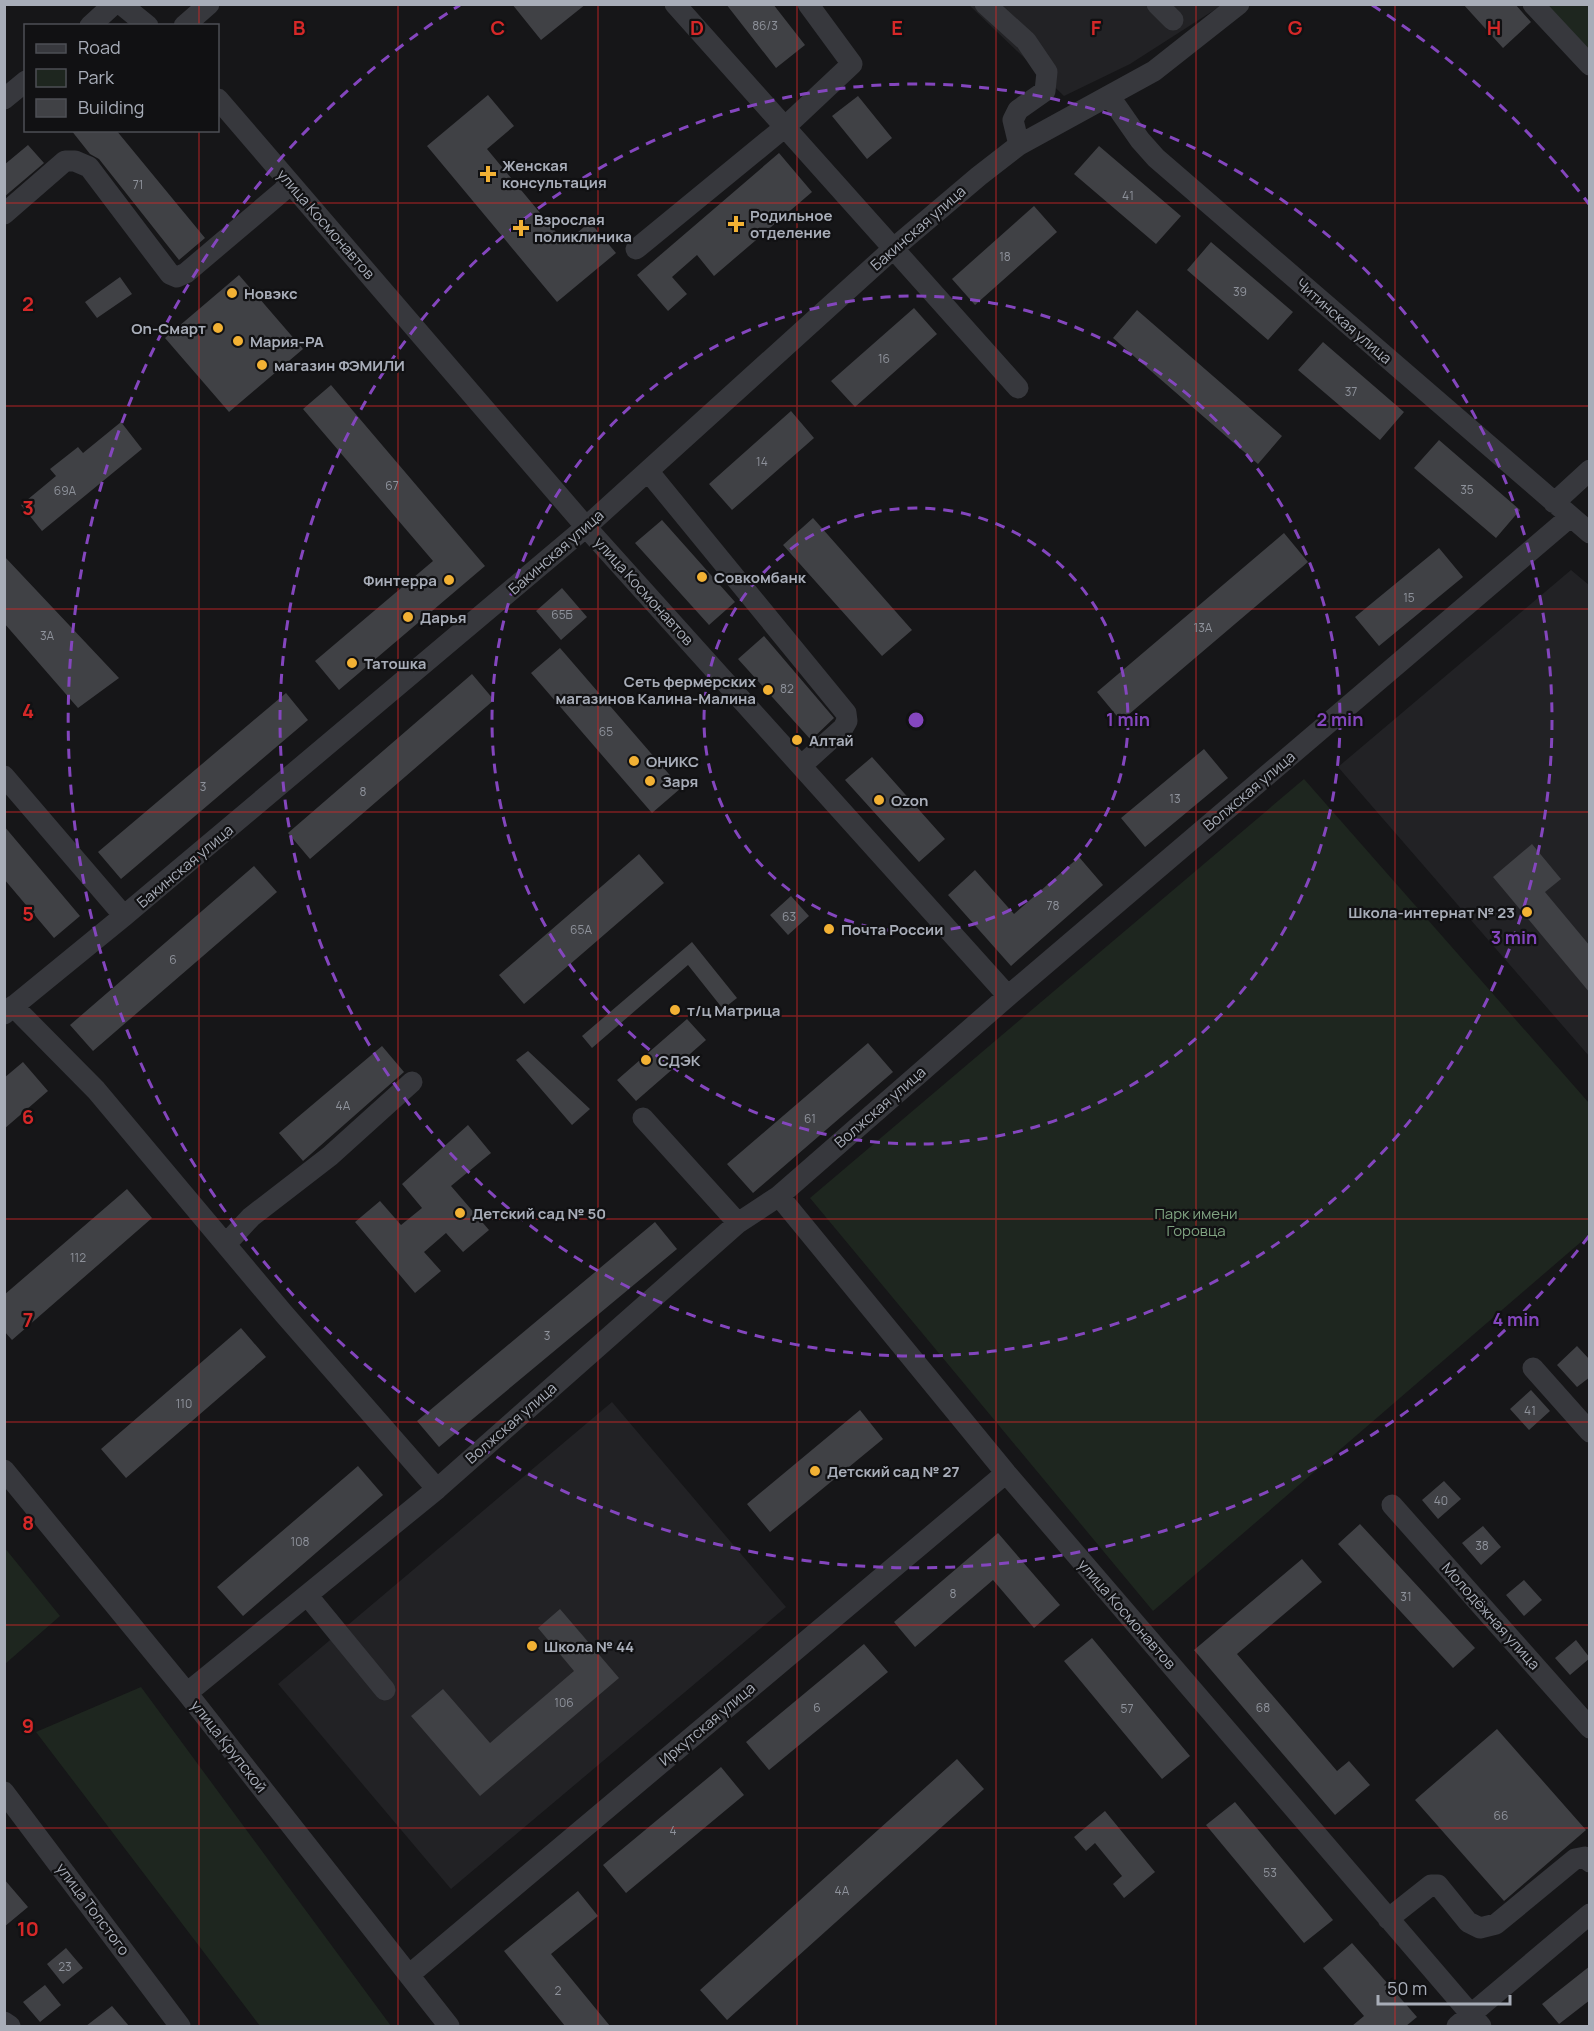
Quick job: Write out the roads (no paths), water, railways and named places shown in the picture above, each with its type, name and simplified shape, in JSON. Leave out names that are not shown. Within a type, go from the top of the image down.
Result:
[{"type":"street","points":[[92,24],[114,4]]},
{"type":"street","points":[[121,4],[146,24]]},
{"type":"street","points":[[186,24],[209,4]]},
{"type":"street","points":[[675,4],[1018,388]]},
{"type":"street","points":[[636,249],[785,127],[852,64],[808,4]]},
{"type":"street","points":[[985,4],[1026,41],[1047,72],[1045,91],[1018,110],[1013,120],[1019,145]]},
{"type":"street","points":[[1157,4],[1173,20]]},
{"type":"street","name":"Бакинская улица","points":[[9,1010],[586,527],[894,249],[1019,145],[1154,71],[1239,4]]},
{"type":"street","points":[[1533,4],[1590,65]]},
{"type":"street","points":[[4,99],[24,83]]},
{"type":"street","name":"Читинская улица","points":[[1110,97],[1140,140],[1156,158],[1590,533]]},
{"type":"street","name":"улица Космонавтов","points":[[219,100],[586,527],[1008,996]]},
{"type":"street","points":[[4,214],[65,161],[75,161],[89,167],[170,274],[177,276],[186,273],[291,184]]},
{"type":"street","name":"Волжская улица","points":[[187,1693],[436,1489],[738,1223],[778,1196],[1008,996],[1562,510],[1590,470]]},
{"type":"street","points":[[648,471],[846,713],[847,721],[843,728],[801,766]]},
{"type":"street","points":[[4,776],[124,916]]},
{"type":"street","points":[[9,1010],[96,1090],[436,1489]]},
{"type":"street","points":[[226,1244],[250,1217],[330,1156],[412,1082]]},
{"type":"street","points":[[643,1118],[738,1223]]},
{"type":"street","name":"улица Космонавтов","points":[[778,1196],[1006,1473],[1388,1919],[1470,2022]]},
{"type":"street","points":[[1533,1368],[1590,1432]]},
{"type":"street","name":"улица Крупской","points":[[4,1470],[187,1693],[448,2026]]},
{"type":"street","name":"Иркутская улица","points":[[409,1975],[1006,1473]]},
{"type":"street","name":"Молодёжная улица","points":[[1392,1505],[1590,1728]]},
{"type":"street","points":[[307,1595],[385,1690]]},
{"type":"street","name":"улица Толстого","points":[[7,1802],[180,2026]]},
{"type":"street","points":[[1388,1919],[1431,1886],[1437,1886],[1468,1922],[1480,1928],[1496,1923],[1575,1859],[1585,1857],[1590,1862]]},
{"type":"street","points":[[1470,2022],[1590,1914]]},
{"type":"street","points":[[4,2022],[10,2026]]},
{"type":"place","name":"Женская консультация","points":[[488,174]]},
{"type":"place","name":"Родильное отделение","points":[[736,224]]},
{"type":"place","name":"Взрослая поликлиника","points":[[521,228]]},
{"type":"place","name":"Новэкс","points":[[232,293]]},
{"type":"place","name":"On-Смарт","points":[[218,328]]},
{"type":"place","name":"Мария-РА","points":[[238,341]]},
{"type":"place","name":"магазин ФЭМИЛИ","points":[[262,365]]},
{"type":"place","name":"Совкомбанк","points":[[702,577]]},
{"type":"place","name":"Финтерра","points":[[449,580]]},
{"type":"place","name":"Дарья","points":[[408,617]]},
{"type":"place","name":"Татошка","points":[[352,663]]},
{"type":"place","name":"Сеть фермерских магазинов Калина-Малина","points":[[768,690]]},
{"type":"place","name":"Алтай","points":[[797,740]]},
{"type":"place","name":"ОНИКС","points":[[634,761]]},
{"type":"place","name":"Заря","points":[[650,781]]},
{"type":"place","name":"Ozon","points":[[879,800]]},
{"type":"place","name":"Школа-интернат № 23","points":[[1527,912]]},
{"type":"place","name":"Почта России","points":[[829,929]]},
{"type":"place","name":"т/ц Матрица","points":[[675,1010]]},
{"type":"place","name":"СДЭК","points":[[646,1060]]},
{"type":"place","name":"Детский сад № 50","points":[[460,1213]]},
{"type":"place","name":"Детский сад № 27","points":[[815,1471]]},
{"type":"place","name":"Школа № 44","points":[[532,1646]]},
{"type":"park label","name":"Парк имени Горовца","points":[[1196,1222]]}]
